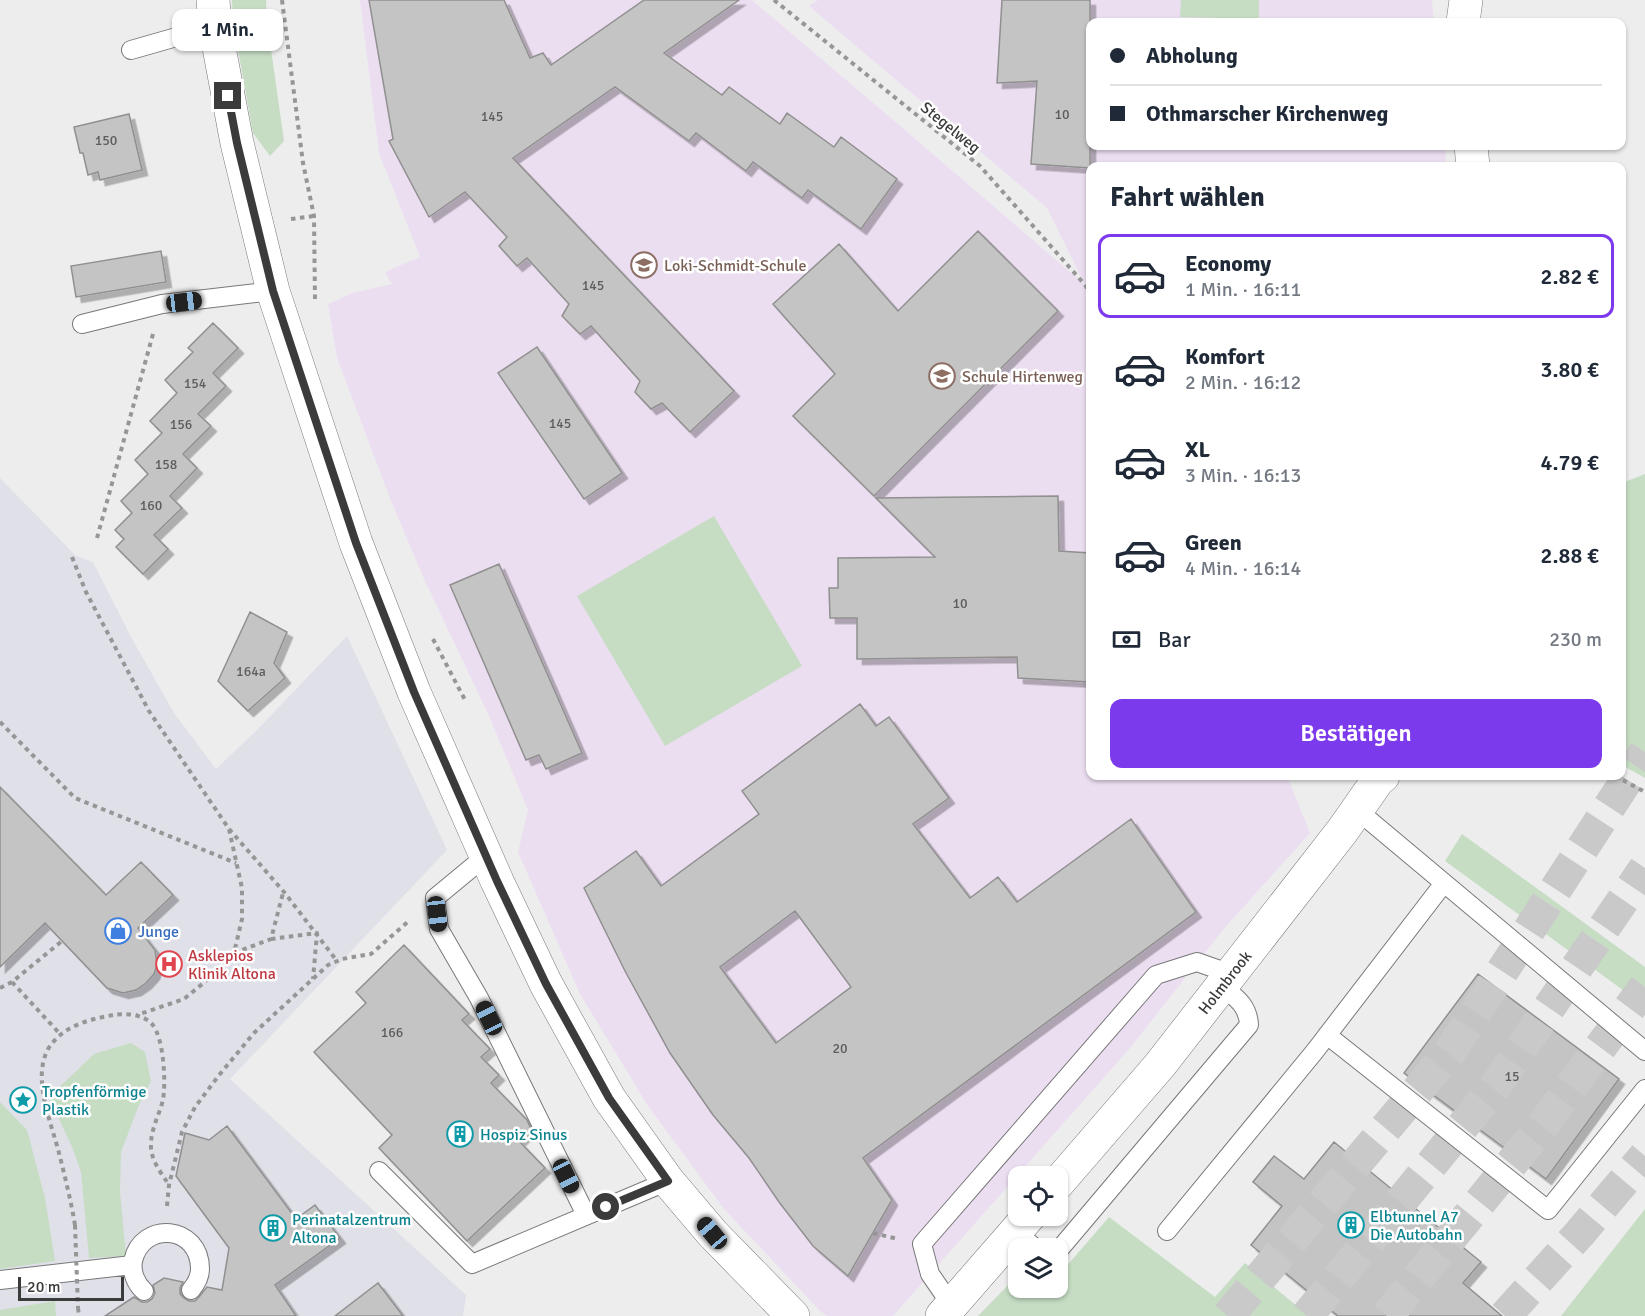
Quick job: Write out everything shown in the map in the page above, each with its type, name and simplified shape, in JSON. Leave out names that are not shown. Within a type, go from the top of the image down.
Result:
[{"type":"street","points":[[1464,18],[1466,0]]},
{"type":"street","points":[[214,13],[237,143],[273,291],[356,543],[414,692],[497,881],[546,984],[609,1098],[668,1181],[712,1233],[793,1316]]},
{"type":"street","name":"Holmbrook","points":[[1068,1171],[1160,1065],[1378,780]]},
{"type":"street","points":[[947,1311],[1027,1232]]},
{"type":"lane","points":[[131,50],[214,13]]},
{"type":"lane","points":[[82,324],[162,304],[273,291]]},
{"type":"lane","points":[[1357,810],[1645,1052]]},
{"type":"lane","points":[[487,855],[435,898],[439,929],[479,998],[586,1215]]},
{"type":"lane","points":[[1167,1231],[1328,1035],[1444,884]]},
{"type":"lane","points":[[947,1311],[930,1274],[922,1244],[1156,975],[1197,962],[1227,980],[1244,1006],[1248,1015],[1248,1025],[1068,1239]]},
{"type":"lane","points":[[1328,1035],[1548,1210],[1645,1089]]},
{"type":"lane","points":[[379,1171],[472,1264],[668,1181]]},
{"type":"lane","points":[[144,1291],[134,1278],[132,1265],[135,1253],[142,1243],[152,1236],[164,1233],[177,1234],[188,1240],[196,1249],[200,1261],[200,1274],[191,1290]]},
{"type":"lane","points":[[0,1280],[132,1265]]},
{"type":"path","points":[[282,0],[303,163],[314,216],[316,308]]},
{"type":"path","name":"Stegelweg","points":[[774,0],[980,166],[1086,286]]},
{"type":"path","points":[[288,220],[314,216]]},
{"type":"path","points":[[97,538],[162,304]]},
{"type":"path","points":[[72,557],[86,592],[149,711],[229,829],[284,892],[337,961]]},
{"type":"path","points":[[0,722],[75,798],[236,863]]},
{"type":"path","points":[[1622,780],[1645,792]]},
{"type":"path","points":[[229,829],[242,888],[242,920],[234,953]]},
{"type":"path","points":[[271,939],[284,892]]},
{"type":"path","points":[[164,1233],[169,1185],[182,1132],[195,1107],[220,1074],[255,1033],[328,965],[342,958],[371,954],[435,898]]},
{"type":"path","points":[[79,1316],[75,1225],[69,1193],[43,1095],[42,1067],[46,1051],[61,1035],[75,1026],[96,1018],[118,1014],[137,1015],[184,999],[218,971],[234,953],[271,939],[317,933]]},
{"type":"path","points":[[313,979],[317,933]]},
{"type":"path","points":[[0,988],[12,982],[62,941]]},
{"type":"path","points":[[12,982],[61,1035]]},
{"type":"path","points":[[137,1015],[151,1023],[159,1037],[164,1066],[163,1099],[152,1130],[151,1150],[156,1166],[169,1185]]},
{"type":"shaded area","points":[[360,0],[752,0],[1085,285],[1047,208],[809,6],[818,0],[1432,0],[1434,18],[1086,18],[1086,150],[1445,150],[1446,162],[1086,162],[1086,780],[1289,780],[1310,833],[1222,931],[1130,1048],[1026,1166],[1008,1166],[1008,1186],[893,1316],[828,1316],[821,1312],[724,1209],[648,1106],[580,994],[518,852],[528,810],[489,716],[424,579],[391,501],[337,358],[328,304],[352,293],[392,284],[385,272],[420,257],[379,153]]},
{"type":"shaded area","name":"Asklepios Klinik Altona","points":[[0,478],[76,556],[93,562],[131,637],[174,713],[216,769],[255,732],[347,636],[447,850],[230,1079],[466,1295],[463,1316],[0,1316]]},
{"type":"green space","points":[[232,0],[266,0],[284,141],[270,156],[253,133],[233,22]]},
{"type":"green space","points":[[1181,0],[1259,0],[1259,18],[1180,17]]},
{"type":"green space","points":[[1645,474],[1645,778],[1626,767],[1626,481]]},
{"type":"green space","points":[[714,516],[802,666],[665,746],[577,596]]},
{"type":"green space","points":[[1462,834],[1645,967],[1645,1006],[1445,861]]},
{"type":"green space","points":[[131,1043],[145,1052],[151,1081],[138,1107],[121,1152],[120,1192],[126,1256],[89,1258],[81,1172],[49,1097],[94,1054]]},
{"type":"green space","points":[[0,1102],[27,1130],[45,1198],[55,1261],[0,1269]]},
{"type":"green space","points":[[1645,1209],[1645,1316],[1561,1316]]},
{"type":"green space","points":[[1109,1217],[1215,1297],[1245,1263],[1309,1316],[978,1316],[1008,1285],[1008,1298],[1068,1298],[1068,1264]]},
{"type":"green space","points":[[55,1301],[56,1316],[0,1316],[0,1310]]},
{"type":"building","points":[[369,0],[504,0],[530,58],[543,53],[551,65],[644,0],[739,0],[664,53],[722,95],[729,87],[780,124],[787,113],[834,147],[841,137],[897,179],[861,229],[808,190],[802,198],[753,162],[746,171],[696,133],[689,141],[615,87],[513,158],[734,391],[690,432],[662,403],[651,409],[635,392],[640,381],[591,326],[580,334],[562,316],[569,304],[527,258],[517,266],[499,246],[507,237],[465,192],[429,217],[389,141],[393,139]]},
{"type":"building","points":[[1002,0],[1090,0],[1090,18],[1086,18],[1086,150],[1090,150],[1090,162],[1086,162],[1086,168],[1031,164],[1037,81],[997,83]]},
{"type":"building","points":[[129,114],[142,170],[100,180],[98,172],[88,175],[74,127]]},
{"type":"building","name":"Schule Hirtenweg","points":[[978,231],[1058,311],[874,496],[793,416],[835,374],[773,304],[839,244],[898,311]]},
{"type":"building","points":[[161,251],[166,282],[76,297],[71,266]]},
{"type":"building","points":[[213,323],[238,348],[213,373],[226,386],[198,414],[211,426],[183,454],[197,468],[170,496],[182,508],[154,535],[168,549],[143,574],[116,547],[124,539],[115,530],[132,513],[121,501],[148,474],[135,460],[162,433],[150,421],[177,393],[165,380],[193,352],[188,348]]},
{"type":"building","points":[[537,347],[622,473],[584,499],[498,373]]},
{"type":"building","points":[[1058,496],[1059,551],[1086,553],[1086,682],[1018,678],[1017,657],[857,659],[857,618],[830,618],[829,588],[838,588],[838,558],[935,557],[876,498]]},
{"type":"building","points":[[499,564],[582,753],[546,769],[539,755],[526,760],[450,585]]},
{"type":"building","points":[[250,612],[287,632],[274,663],[285,678],[248,711],[218,681]]},
{"type":"building","points":[[860,704],[876,726],[889,717],[949,798],[913,824],[970,898],[998,877],[1017,902],[1131,819],[1196,912],[863,1158],[892,1200],[848,1276],[813,1246],[749,1158],[713,1115],[670,1053],[625,971],[584,888],[636,851],[661,886],[759,814],[742,791]],"holes":[[[795,911],[851,987],[776,1043],[720,967]]]},
{"type":"building","points":[[0,787],[106,895],[141,862],[173,895],[138,928],[155,950],[157,965],[154,974],[146,983],[136,990],[123,993],[107,988],[45,923],[0,967]]},
{"type":"building","points":[[404,945],[469,1014],[462,1020],[490,1049],[481,1057],[499,1075],[491,1083],[527,1120],[531,1129],[519,1141],[545,1168],[467,1241],[379,1148],[392,1135],[314,1052],[366,1003],[356,992]]},
{"type":"building","points":[[1478,974],[1619,1079],[1546,1179],[1404,1073]]},
{"type":"building","name":"Perinatalzentrum Altona","points":[[227,1126],[296,1219],[315,1205],[340,1238],[275,1285],[296,1316],[105,1316],[134,1297],[142,1302],[152,1299],[155,1293],[153,1285],[164,1278],[183,1282],[180,1294],[189,1301],[195,1301],[207,1287],[222,1290],[229,1248],[176,1176],[185,1133],[209,1140]]},
{"type":"building","name":"Elbtunnel A7 Die Autobahn","points":[[1334,1142],[1481,1262],[1463,1283],[1502,1316],[1338,1316],[1251,1245],[1282,1206],[1253,1182],[1274,1156],[1304,1179]]},
{"type":"building","points":[[378,1283],[403,1316],[335,1316]]},
{"type":"tunnel","points":[[1228,1316],[1449,1053],[1645,752]]},
{"type":"tunnel","points":[[1307,1316],[1494,1088],[1645,868]]},
{"type":"tunnel","points":[[1387,1316],[1542,1126],[1645,987]]},
{"type":"tunnel","points":[[1505,1316],[1645,1156]]},
{"type":"place","name":"Loki-Schmidt-Schule","points":[[644,265]]},
{"type":"place","name":"Schule Hirtenweg","points":[[942,376]]},
{"type":"place","name":"Junge","points":[[118,931]]},
{"type":"place","name":"Asklepios Klinik Altona","points":[[169,964]]},
{"type":"place","name":"Tropfenförmige Plastik","points":[[23,1100]]},
{"type":"place","name":"Hospiz Sinus","points":[[460,1134]]},
{"type":"place","name":"Elbtunnel A7 Die Autobahn","points":[[1351,1225]]},
{"type":"place","name":"Perinatalzentrum Altona","points":[[273,1228]]},
{"type":"route","points":[[228,96],[273,291],[356,543],[414,692],[497,881],[546,984],[609,1098],[668,1181],[606,1207]]}]
